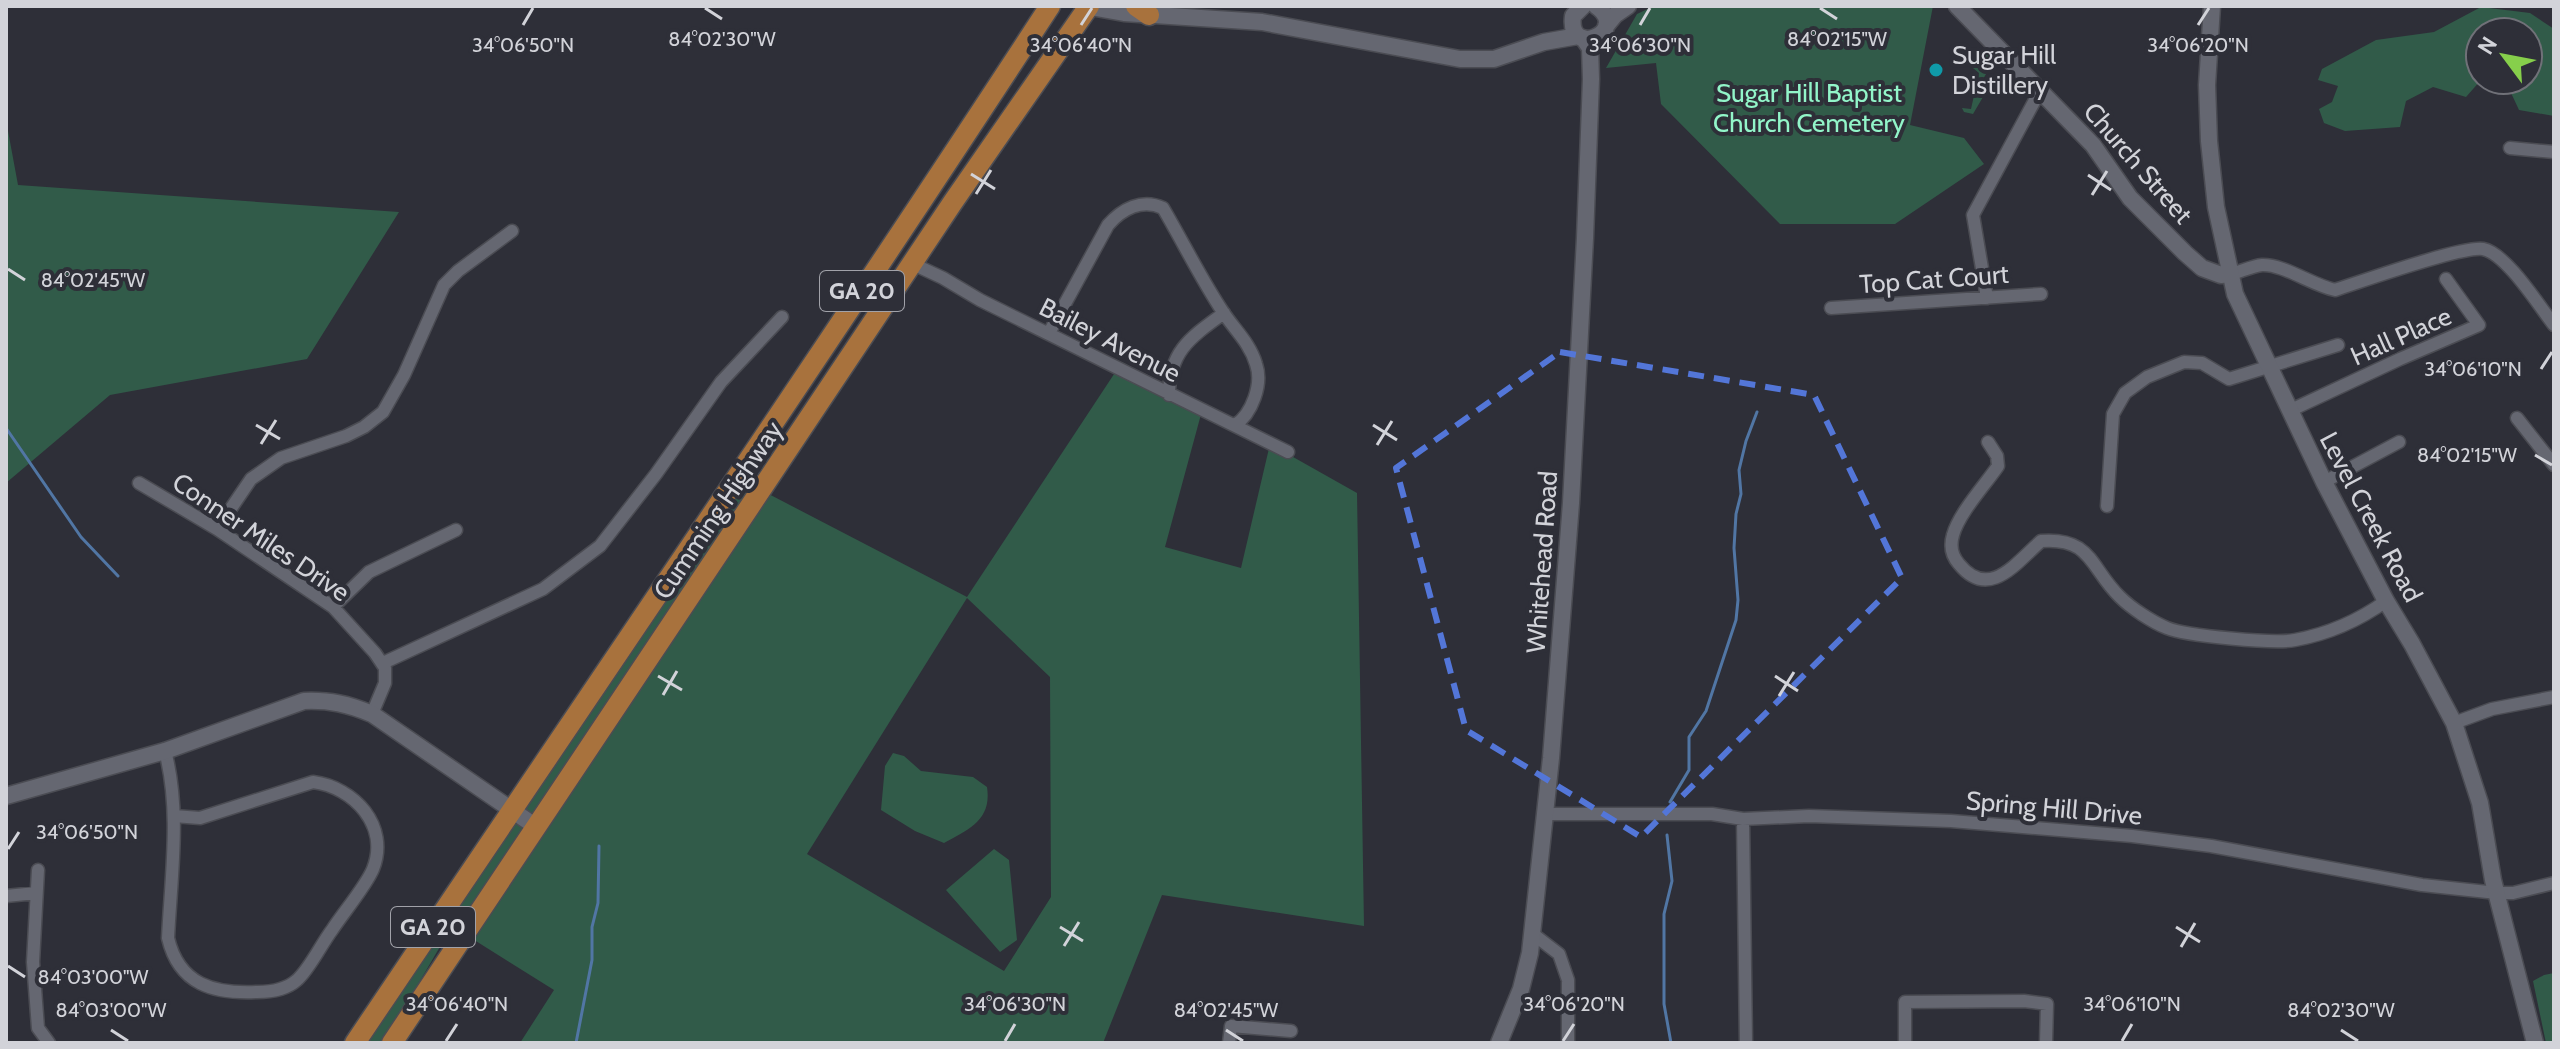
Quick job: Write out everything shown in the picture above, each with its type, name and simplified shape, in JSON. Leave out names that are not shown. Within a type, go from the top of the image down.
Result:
[{"type":"highway","points":[[1027,42],[1029,6]]},
{"type":"highway","name":"Cumming Highway","points":[[355,1043],[897,242],[1050,6]]},
{"type":"highway","name":"Cumming Highway","points":[[392,1043],[1087,6]]},
{"type":"street","points":[[1087,6],[1262,22],[1460,59],[1494,59],[1544,42],[1592,34],[1628,6]]},
{"type":"street","points":[[1596,6],[1616,6]]},
{"type":"street","points":[[1592,34],[1605,14],[1596,6]]},
{"type":"street","name":"Church Street","points":[[1957,6],[2101,153],[2130,198],[2202,268],[2226,275]]},
{"type":"street","name":"Level Creek Road","points":[[2212,6],[2207,85],[2209,141],[2226,275],[2324,482],[2454,723],[2480,803],[2497,893],[2535,1043]]},
{"type":"street","points":[[1578,11],[1572,27],[1592,34]]},
{"type":"street","points":[[1544,42],[1578,11]]},
{"type":"street","name":"Whitehead Road","points":[[1499,1043],[1521,989],[1533,934],[1545,814],[1571,503],[1592,34]]},
{"type":"street","points":[[1987,298],[1973,215],[2041,89]]},
{"type":"street","points":[[2510,148],[2554,152]]},
{"type":"street","points":[[1049,333],[1108,225],[1120,211],[1153,203],[1163,208],[1257,365],[1255,395],[1244,419],[1235,425]]},
{"type":"street","points":[[217,529],[251,479],[281,458],[346,436],[383,412],[404,375],[444,285],[512,231]]},
{"type":"street","points":[[2226,275],[2261,265],[2277,267],[2335,290],[2460,252],[2484,249],[2503,260],[2554,325]]},
{"type":"street","name":"Bailey Avenue","points":[[913,264],[1288,452]]},
{"type":"street","name":"Hall Place","points":[[2289,411],[2479,325],[2446,279]]},
{"type":"street","name":"Top Cat Court","points":[[1831,308],[2041,294]]},
{"type":"street","points":[[1169,395],[1169,372],[1187,340],[1224,313]]},
{"type":"street","points":[[372,714],[385,683],[383,663],[543,589],[600,546],[721,382],[782,317]]},
{"type":"street","points":[[2107,506],[2113,414],[2134,384],[2184,362],[2202,363],[2229,379],[2338,345]]},
{"type":"street","points":[[2517,418],[2554,465]]},
{"type":"street","points":[[1988,442],[1997,456],[1998,466],[1954,530],[1950,546],[1958,563],[1972,576],[1986,581],[2001,577],[2041,541],[2066,541],[2082,550],[2121,598],[2168,629],[2226,638],[2292,641],[2330,632],[2370,613],[2386,601]]},
{"type":"street","points":[[2324,482],[2399,442]]},
{"type":"street","name":"Conner Miles Drive","points":[[139,483],[217,529],[333,607],[383,663]]},
{"type":"street","points":[[333,607],[369,572],[456,530]]},
{"type":"street","points":[[2454,723],[2492,709],[2554,697]]},
{"type":"street","points":[[6,796],[165,751],[304,701],[335,701],[372,714],[535,826]]},
{"type":"street","points":[[165,751],[173,779],[174,816],[168,938],[172,955],[190,976],[208,989],[236,993],[275,991],[297,980],[373,868],[377,841],[362,805],[342,790],[327,784],[313,782],[200,818],[174,816]]},
{"type":"street","name":"Spring Hill Drive","points":[[1545,814],[1712,814],[1744,818],[1809,816],[1951,821],[2211,846],[2422,885],[2497,893],[2513,893],[2554,883]]},
{"type":"street","points":[[1744,818],[1746,1043]]},
{"type":"street","points":[[38,870],[33,962],[38,1028],[49,1043]]},
{"type":"street","points":[[6,896],[36,893]]},
{"type":"street","points":[[1533,934],[1559,954],[1568,980],[1568,1043]]},
{"type":"street","points":[[1905,1043],[1905,1002],[2024,1001],[2047,1004],[2046,1043]]},
{"type":"street","points":[[1229,1043],[1231,1026],[1291,1031]]},
{"type":"highlighted area","points":[[1560,352],[1814,395],[1902,578],[1641,837],[1466,730],[1396,468]]},
{"type":"green space","name":"Sugar Hill Baptist Church Cemetery","points":[[1654,6],[1933,6],[1910,125],[1964,138],[1984,164],[1895,224],[1780,224],[1661,104],[1656,63],[1606,68],[1637,14]]},
{"type":"green space","points":[[2481,7],[2534,16],[2464,16]]},
{"type":"green space","points":[[2464,16],[2466,97],[2433,87],[2406,101],[2400,127],[2345,131],[2324,123],[2319,109],[2332,102],[2338,86],[2318,80],[2322,69],[2376,40],[2434,32]]},
{"type":"green space","points":[[2544,22],[2554,29],[2554,116],[2519,110],[2512,96],[2544,96]]},
{"type":"green space","points":[[1992,51],[2002,62],[2000,66],[1994,60],[1978,88],[1983,97],[1973,114],[1964,112],[1962,108],[1971,109],[1979,73],[1973,68],[1975,65],[1982,71],[1989,62],[1984,54]]},
{"type":"green space","points":[[6,120],[18,185],[399,212],[307,359],[110,395],[6,483]]},
{"type":"green space","points":[[1122,362],[1203,407],[1165,547],[1241,568],[1270,444],[1357,493],[1364,926],[1162,895],[1103,1043],[520,1043],[554,990],[452,926],[384,1043],[365,1043],[734,476],[967,597]],"holes":[[[967,598],[1050,677],[1051,897],[1004,971],[807,854]]]},
{"type":"green space","points":[[893,753],[904,756],[921,771],[973,777],[987,787],[988,798],[982,816],[970,828],[944,843],[915,831],[881,810],[885,766]]},
{"type":"green space","points":[[994,849],[1009,860],[1017,940],[1000,952],[946,890]]},
{"type":"green space","points":[[2554,973],[2554,1043],[2546,1043],[2533,981]]},
{"type":"waterway","points":[[1670,802],[1689,770],[1689,737],[1706,711],[1736,620],[1738,600],[1734,548],[1741,494],[1739,470],[1757,412]]},
{"type":"waterway","points":[[6,428],[81,537],[118,576]]},
{"type":"waterway","points":[[1667,835],[1672,881],[1664,914],[1664,1004],[1671,1043]]},
{"type":"waterway","points":[[576,1043],[592,960],[592,927],[598,903],[599,846]]},
{"type":"place","name":"Sugar Hill Distillery","points":[[1936,70]]}]
